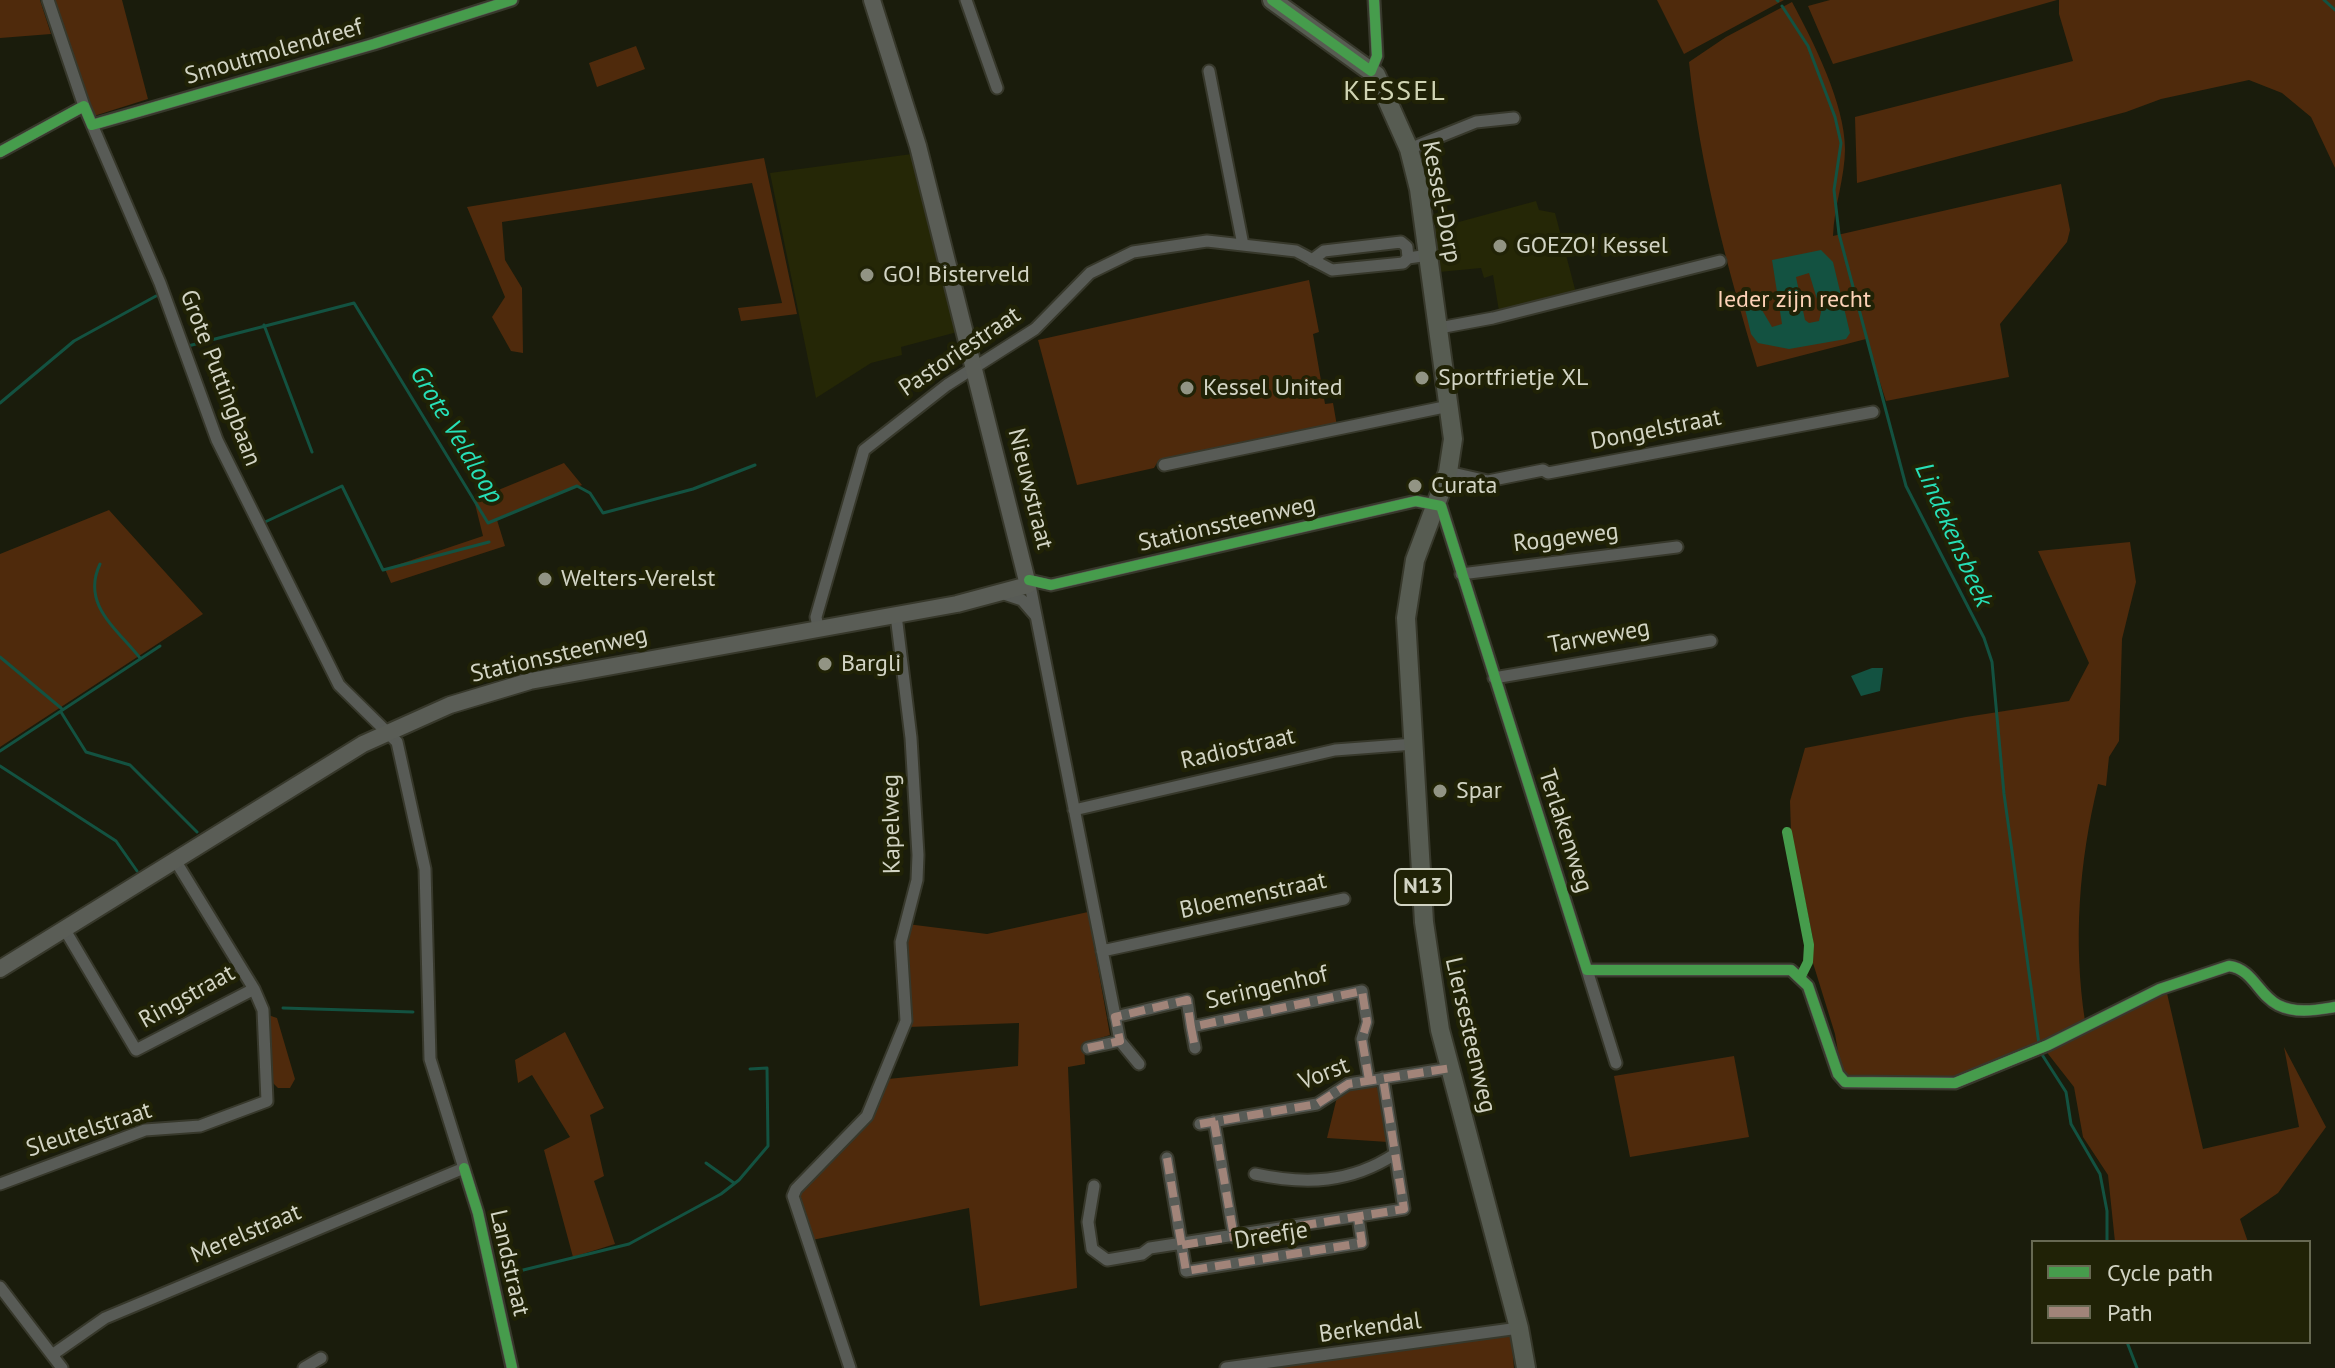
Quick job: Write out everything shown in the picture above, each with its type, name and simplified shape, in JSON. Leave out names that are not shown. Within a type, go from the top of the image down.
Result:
[{"type":"main road","name":"Kessel-Dorp","points":[[1272,0],[1371,71],[1382,85],[1409,149],[1429,255],[1453,439],[1448,472]]},
{"type":"main road","name":"Liersesteenweg","points":[[1448,472],[1435,503],[1408,595],[1428,962],[1451,1068],[1519,1328],[1526,1368]]},
{"type":"street","name":"Grote Puttingbaan","points":[[48,0],[84,106],[160,283],[222,452],[339,685],[389,732]]},
{"type":"street","name":"Smoutmolendreef","points":[[92,125],[374,44],[512,0]]},
{"type":"street","name":"Nieuwstraat","points":[[872,0],[908,108],[1029,580],[1115,1017]]},
{"type":"street","points":[[966,0],[997,88]]},
{"type":"street","points":[[1371,71],[1377,56],[1374,0]]},
{"type":"street","points":[[1209,71],[1243,245]]},
{"type":"street","points":[[0,152],[84,106]]},
{"type":"street","points":[[1409,149],[1456,133],[1476,122],[1514,118]]},
{"type":"street","name":"Pastoriestraat","points":[[818,627],[816,617],[864,450],[974,367],[1035,329],[1086,276],[1133,252],[1196,241],[1296,251],[1312,260]]},
{"type":"street","points":[[1408,258],[1407,247],[1401,242],[1324,251],[1312,260],[1332,270],[1403,263],[1408,258],[1429,255]]},
{"type":"street","points":[[1439,328],[1493,318],[1720,261]]},
{"type":"street","points":[[1164,465],[1449,406]]},
{"type":"street","name":"Dongelstraat","points":[[1448,472],[1488,481],[1543,470],[1548,473],[1873,412]]},
{"type":"street","name":"Stationssteenweg","points":[[0,969],[363,744],[450,705],[530,681],[896,615],[1026,588],[1029,580],[1051,585],[1416,501],[1435,503]]},
{"type":"street","name":"Terlakenweg","points":[[1435,503],[1446,511],[1461,574],[1616,1063]]},
{"type":"street","name":"Roggeweg","points":[[1461,574],[1677,547]]},
{"type":"street","points":[[1004,593],[1023,600],[1037,619]]},
{"type":"street","name":"Kapelweg","points":[[850,1368],[793,1196],[796,1189],[867,1116],[906,1021],[901,942],[917,880],[918,855],[911,738],[896,615]]},
{"type":"street","name":"Tarweweg","points":[[1494,678],[1711,641]]},
{"type":"street","name":"Landstraat","points":[[389,732],[401,757],[425,869],[430,1059],[478,1213],[512,1368]]},
{"type":"street","name":"Radiostraat","points":[[1074,810],[1335,750],[1414,744]]},
{"type":"street","name":"Ringstraat","points":[[65,930],[136,1050],[254,989],[175,860]]},
{"type":"street","name":"Bloemenstraat","points":[[1102,951],[1344,899]]},
{"type":"street","points":[[1587,970],[1791,970],[1808,986],[1838,1074],[1845,1082],[1880,1084],[1955,1083],[1978,1076],[2160,989],[2229,966],[2238,967],[2253,979],[2276,1004],[2293,1010],[2335,1007]]},
{"type":"street","name":"Sleutelstraat","points":[[0,1184],[145,1130],[200,1126],[267,1101],[263,1010],[254,989]]},
{"type":"street","name":"Seringenhof","points":[[1115,1017],[1187,1000],[1191,1027],[1362,991],[1367,1022],[1362,1039],[1369,1080]]},
{"type":"street","points":[[1115,1017],[1120,1041],[1139,1064]]},
{"type":"street","points":[[1191,1027],[1195,1048]]},
{"type":"street","points":[[1088,1048],[1120,1041]]},
{"type":"street","name":"Vorst","points":[[1200,1124],[1317,1104],[1348,1084],[1451,1068]]},
{"type":"street","points":[[1255,1174],[1282,1180],[1328,1180],[1376,1167],[1395,1154],[1383,1078]]},
{"type":"street","points":[[1214,1121],[1234,1237]]},
{"type":"street","name":"Dreefje","points":[[1182,1245],[1404,1209],[1395,1154]]},
{"type":"street","name":"Dreefje","points":[[1167,1158],[1186,1271],[1362,1243],[1358,1217]]},
{"type":"street","name":"Merelstraat","points":[[52,1355],[105,1318],[464,1168]]},
{"type":"street","points":[[1094,1186],[1088,1222],[1092,1249],[1107,1260],[1142,1254],[1150,1248],[1182,1245]]},
{"type":"street","points":[[0,1287],[62,1368]]},
{"type":"street","name":"Berkendal","points":[[1226,1368],[1519,1328]]},
{"type":"street","points":[[304,1368],[321,1358]]},
{"type":"shaded area","name":"GO! Bisterveld","points":[[912,154],[961,331],[901,347],[902,355],[871,363],[816,398],[770,173]]},
{"type":"shaded area","name":"GOEZO! Kessel","points":[[1536,201],[1539,210],[1555,213],[1576,293],[1499,311],[1493,275],[1484,278],[1481,268],[1439,272],[1433,229]]},
{"type":"shaded area","points":[[1821,250],[1833,262],[1850,333],[1846,339],[1789,349],[1758,343],[1751,334],[1745,309],[1759,305],[1772,327],[1782,324],[1772,260]],"holes":[[[1809,273],[1821,312],[1819,321],[1809,323],[1805,320],[1796,277]]]},
{"type":"shaded area","points":[[1872,668],[1883,668],[1880,691],[1861,696],[1851,676]]},
{"type":"green space","points":[[0,0],[40,0],[51,34],[0,38]]},
{"type":"green space","points":[[54,0],[122,0],[148,99],[94,116]]},
{"type":"green space","points":[[1657,0],[1784,0],[1684,54]]},
{"type":"green space","points":[[1830,0],[2057,0],[1833,64],[1808,6]]},
{"type":"green space","points":[[2059,0],[2335,0],[2335,168],[2311,117],[2282,93],[2249,80],[2161,99],[2126,112],[1857,183],[1855,117],[2073,61],[2059,14]]},
{"type":"green space","name":"Ieder zijn recht","points":[[1792,2],[1826,73],[1844,131],[1845,160],[1833,236],[2061,184],[2070,230],[2067,242],[2000,324],[2009,377],[1886,401],[1866,339],[1757,367],[1716,216],[1700,140],[1689,62],[1726,37]]},
{"type":"green space","points":[[636,46],[645,69],[597,87],[589,63]]},
{"type":"green space","points":[[764,158],[797,314],[741,321],[738,308],[782,303],[752,183],[502,222],[505,260],[522,288],[523,353],[511,351],[492,317],[505,297],[467,207]]},
{"type":"green space","name":"Kessel United","points":[[1309,280],[1319,332],[1313,334],[1325,404],[1333,403],[1337,426],[1157,463],[1154,468],[1077,485],[1038,340]]},
{"type":"green space","points":[[564,463],[582,485],[497,520],[505,546],[391,583],[385,569],[483,536],[474,500]]},
{"type":"green space","points":[[109,510],[203,614],[0,747],[0,554]]},
{"type":"green space","points":[[2130,542],[2136,582],[2122,639],[2119,741],[2109,757],[2106,786],[2098,784],[2082,873],[2079,961],[2085,1021],[1953,1079],[1848,1076],[1841,1069],[1835,1034],[1813,963],[1813,939],[1791,832],[1790,801],[1805,748],[2069,701],[2089,663],[2038,551]]},
{"type":"green space","points":[[1088,912],[1110,1035],[1084,1043],[1085,1064],[1068,1067],[1077,1288],[980,1306],[969,1208],[812,1240],[800,1194],[862,1127],[881,1097],[888,1079],[1018,1066],[1019,1023],[908,1027],[907,924],[987,934]]},
{"type":"green space","points":[[2166,989],[2203,1149],[2299,1127],[2284,1047],[2326,1127],[2278,1193],[2240,1219],[2247,1240],[2115,1240],[2108,1175],[2083,1137],[2074,1087],[2045,1050]]},
{"type":"green space","points":[[268,1015],[277,1018],[295,1079],[290,1088],[278,1088],[271,1081]]},
{"type":"green space","points":[[565,1032],[604,1108],[590,1115],[604,1176],[594,1181],[615,1244],[573,1257],[544,1150],[570,1137],[532,1075],[518,1083],[515,1060]]},
{"type":"green space","points":[[1734,1056],[1749,1137],[1630,1157],[1614,1076]]},
{"type":"green space","points":[[1378,1088],[1388,1142],[1327,1138],[1337,1097],[1349,1089]]},
{"type":"green space","points":[[1511,1334],[1514,1368],[1281,1368],[1280,1365]]},
{"type":"waterway","points":[[2324,0],[2335,10]]},
{"type":"waterway","name":"Lindekensbeek","points":[[1782,6],[1808,46],[1835,117],[1841,143],[1834,190],[1839,234],[1906,486],[1984,638],[1992,662],[2004,794],[2039,1044]]},
{"type":"waterway","name":"Grote Veldloop","points":[[0,403],[74,341],[156,296]]},
{"type":"waterway","name":"Grote Veldloop","points":[[189,350],[188,346],[354,303],[488,523],[577,486],[590,493],[603,513],[693,489],[755,465]]},
{"type":"waterway","points":[[264,325],[312,452]]},
{"type":"waterway","points":[[265,522],[342,486],[383,570],[489,542]]},
{"type":"waterway","points":[[100,564],[95,578],[98,603],[112,626],[140,658]]},
{"type":"waterway","points":[[0,751],[160,646]]},
{"type":"waterway","points":[[0,657],[61,708]]},
{"type":"waterway","points":[[61,712],[86,752],[130,765],[197,832]]},
{"type":"waterway","points":[[0,766],[116,841],[137,871]]},
{"type":"waterway","points":[[283,1008],[413,1012]]},
{"type":"waterway","name":"Lindekensbeek","points":[[2041,1053],[2066,1092],[2071,1124],[2100,1174],[2107,1211],[2107,1240]]},
{"type":"waterway","points":[[507,1274],[629,1244],[721,1194],[739,1180],[768,1146],[767,1068],[750,1069]]},
{"type":"waterway","points":[[706,1163],[734,1183]]},
{"type":"waterway","name":"Lindekensbeek","points":[[2128,1344],[2137,1368]]},
{"type":"marked path","points":[[1088,1048],[1120,1041],[1115,1017],[1187,1000],[1191,1027],[1362,991],[1367,1022],[1362,1039],[1369,1080]]},
{"type":"marked path","points":[[1191,1027],[1195,1048]]},
{"type":"marked path","points":[[1200,1124],[1317,1104],[1348,1084],[1451,1068]]},
{"type":"marked path","points":[[1182,1245],[1404,1209],[1383,1078]]},
{"type":"marked path","points":[[1214,1121],[1234,1237]]},
{"type":"marked path","points":[[1167,1158],[1186,1271],[1362,1243],[1358,1217]]},
{"type":"cycle path","points":[[0,152],[84,106],[92,125],[374,44],[512,0]]},
{"type":"cycle path","points":[[1272,0],[1371,71],[1377,56],[1374,0]]},
{"type":"cycle path","points":[[1029,580],[1051,585],[1416,501],[1441,506],[1587,970],[1791,970],[1808,986],[1838,1074],[1845,1082],[1955,1083],[2048,1045],[2160,989],[2229,966],[2244,972],[2271,1001],[2285,1008],[2306,1010],[2335,1007]]},
{"type":"cycle path","points":[[1787,832],[1809,945],[1808,962],[1801,976]]},
{"type":"cycle path","points":[[464,1168],[478,1213],[512,1368]]},
{"type":"place","name":"GOEZO! Kessel","points":[[1500,246]]},
{"type":"place","name":"GO! Bisterveld","points":[[867,275]]},
{"type":"place","name":"Sportfrietje XL","points":[[1422,378]]},
{"type":"place","name":"Kessel United","points":[[1187,388]]},
{"type":"place","name":"Curata","points":[[1415,486]]},
{"type":"place","name":"Welters-Verelst","points":[[545,579]]},
{"type":"place","name":"Bargli","points":[[825,664]]},
{"type":"place","name":"Spar","points":[[1440,791]]},
{"type":"district","name":"KESSEL","points":[[1395,92]]}]
